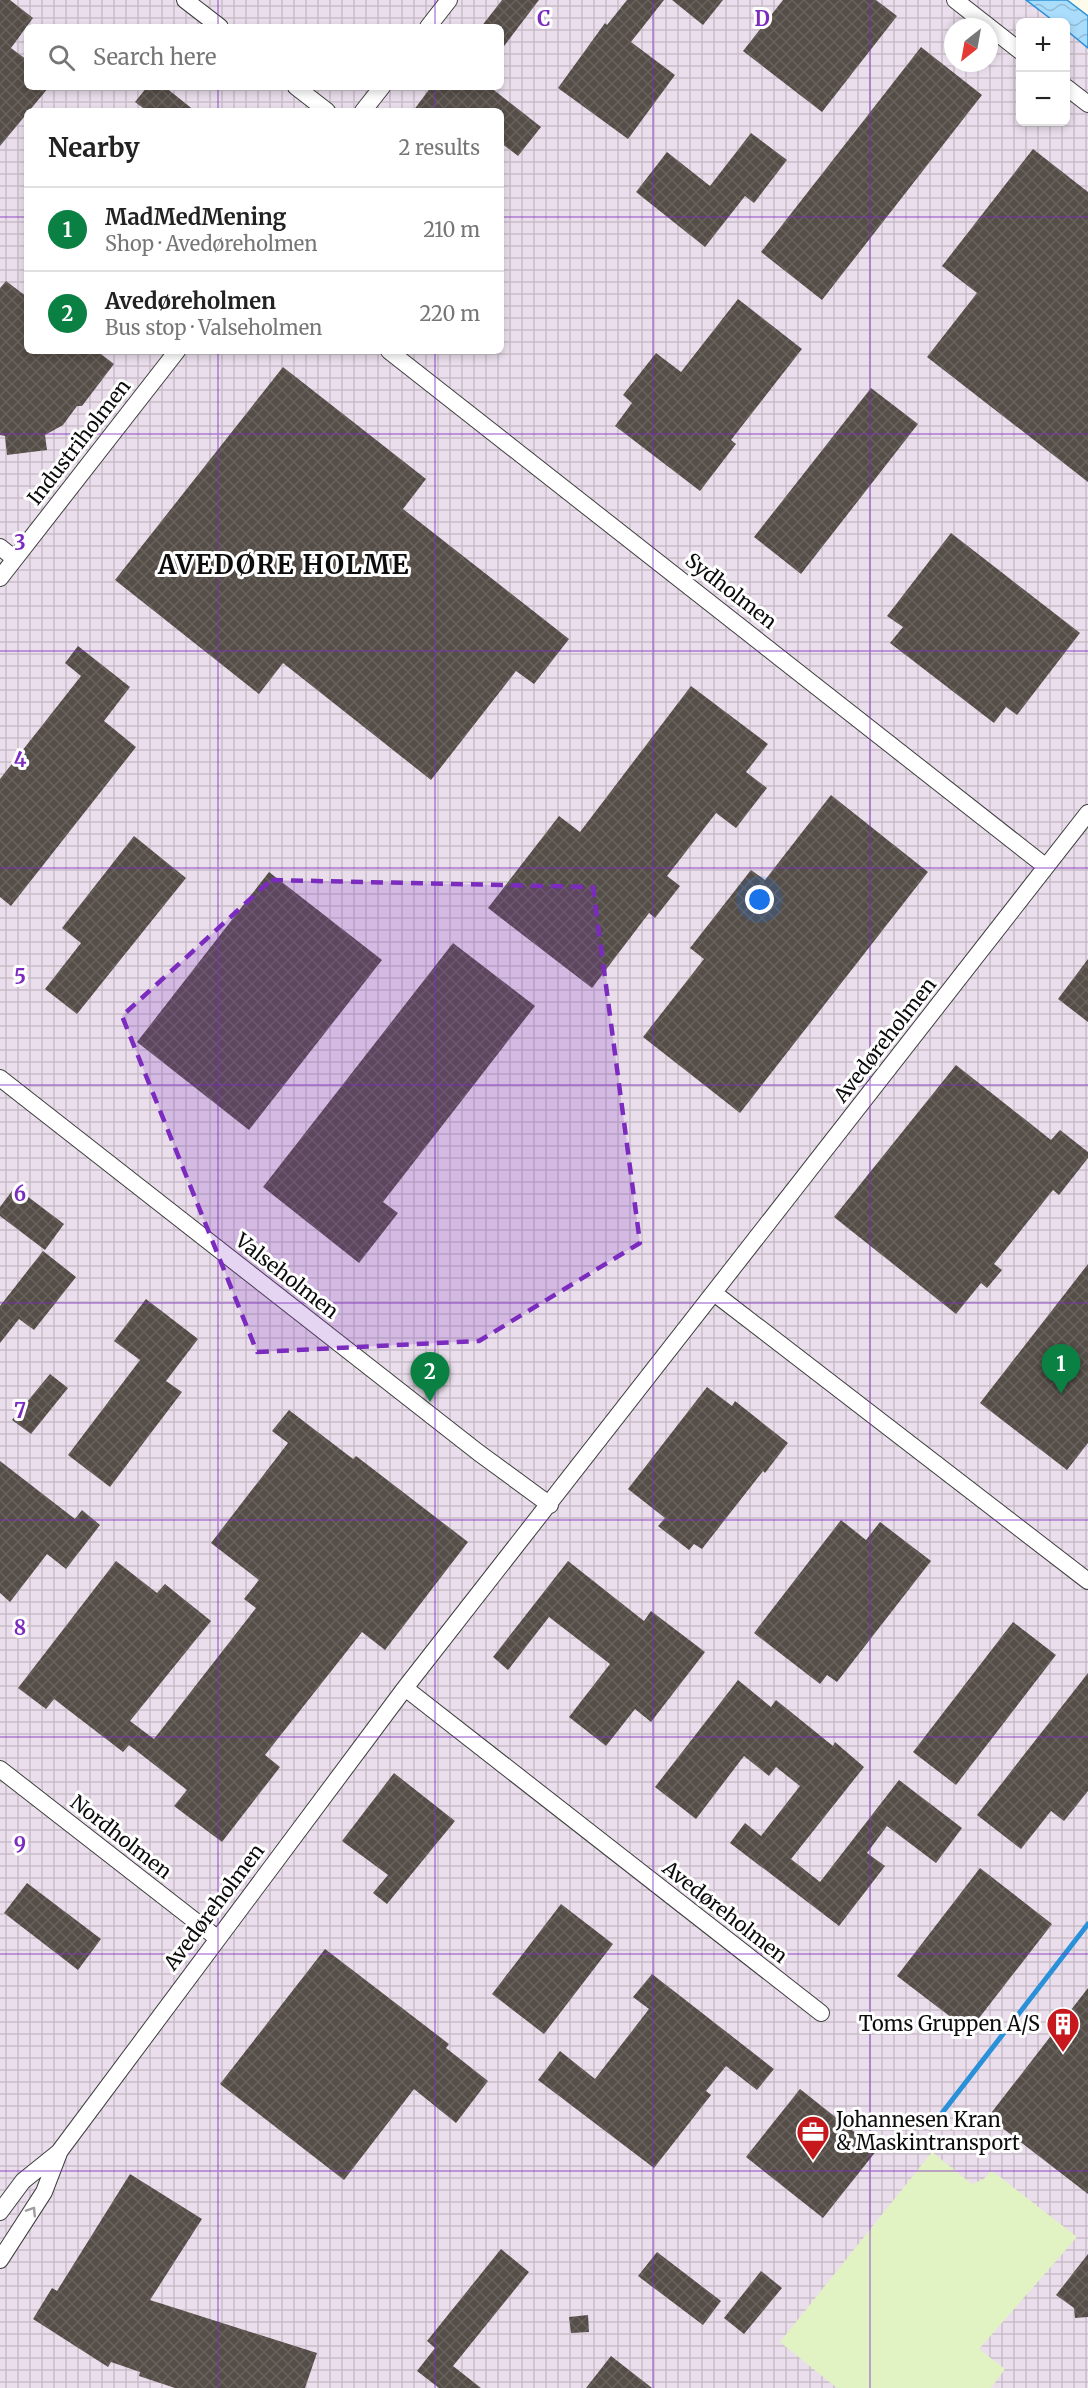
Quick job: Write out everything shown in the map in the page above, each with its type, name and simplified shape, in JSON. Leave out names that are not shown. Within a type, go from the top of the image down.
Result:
[{"type":"street","points":[[185,0],[216,24]]},
{"type":"street","points":[[430,24],[449,0]]},
{"type":"street","points":[[955,0],[1016,48]]},
{"type":"street","points":[[300,90],[323,108]]},
{"type":"street","points":[[365,108],[380,90]]},
{"type":"street","points":[[1070,91],[1088,104]]},
{"type":"street","name":"Industriholmen","points":[[0,578],[175,354]]},
{"type":"street","name":"Sydholmen","points":[[393,354],[1045,866]]},
{"type":"street","points":[[0,547],[15,559]]},
{"type":"street","name":"Avedøreholmen","points":[[0,2212],[23,2181],[59,2152],[405,1688],[1088,813]]},
{"type":"street","name":"Valseholmen","points":[[0,1078],[479,1453],[549,1505]]},
{"type":"street","points":[[714,1293],[1088,1581]]},
{"type":"street","name":"Avedøreholmen","points":[[405,1688],[821,2013]]},
{"type":"street","name":"Nordholmen","points":[[0,1769],[217,1938]]},
{"type":"street","name":"Avedøreholmen","points":[[0,2260],[44,2193],[59,2152]]},
{"type":"highlighted area","points":[[271,880],[593,887],[640,1243],[479,1341],[257,1352],[122,1016]]},
{"type":"shaded area","points":[[0,0],[1063,0],[1088,20],[1088,2388],[0,2388]]},
{"type":"green space","points":[[932,2152],[972,2184],[984,2179],[991,2170],[1077,2237],[979,2349],[1005,2369],[991,2388],[837,2388],[780,2342]]},
{"type":"water","points":[[1026,0],[1067,0],[1088,16],[1088,48],[1070,33],[1070,18],[1050,18]]},
{"type":"building","points":[[0,0],[10,0],[33,18],[29,24],[24,24],[24,30],[11,48],[24,58],[24,90],[47,90],[32,108],[24,108],[24,117],[0,146]]},
{"type":"building","points":[[502,0],[539,0],[504,46],[504,24],[483,24]]},
{"type":"building","points":[[627,0],[664,0],[631,42],[675,75],[628,139],[558,88],[605,23],[607,25]]},
{"type":"building","points":[[672,0],[723,0],[703,25]]},
{"type":"building","points":[[783,0],[876,0],[897,16],[822,112],[743,51]]},
{"type":"building","points":[[921,47],[944,65],[944,72],[953,72],[982,95],[822,300],[761,252]]},
{"type":"building","points":[[145,90],[169,90],[191,108],[143,108],[135,102]]},
{"type":"building","points":[[429,90],[494,90],[541,127],[518,156],[504,145],[504,108],[415,108]]},
{"type":"building","points":[[751,133],[787,160],[754,203],[745,196],[705,247],[636,192],[667,152],[710,186]]},
{"type":"building","points":[[1033,149],[1088,192],[1088,482],[927,357],[977,293],[942,266]]},
{"type":"building","points":[[6,281],[24,295],[24,354],[101,354],[114,364],[82,406],[77,406],[63,425],[45,435],[47,450],[7,455],[5,436],[0,435],[0,288]]},
{"type":"building","points":[[738,299],[802,349],[731,440],[736,444],[700,491],[615,426],[632,403],[623,395],[656,353],[681,372]]},
{"type":"building","points":[[283,367],[426,479],[403,509],[569,639],[534,684],[516,671],[431,780],[283,663],[259,694],[115,580]]},
{"type":"building","points":[[871,388],[918,424],[801,574],[754,537]]},
{"type":"building","points":[[951,533],[1080,633],[1017,715],[1006,707],[994,723],[890,643],[903,627],[887,616]]},
{"type":"building","points":[[78,646],[130,687],[104,721],[136,747],[11,906],[0,897],[0,779],[81,676],[65,663]]},
{"type":"building","points":[[691,686],[768,744],[746,772],[767,788],[736,828],[716,813],[667,876],[680,886],[655,918],[649,913],[592,988],[488,908],[559,816],[580,832]]},
{"type":"building","points":[[831,795],[928,872],[740,1113],[643,1037],[704,959],[690,948],[751,870],[765,880]]},
{"type":"building","points":[[134,836],[186,878],[77,1014],[45,989],[81,943],[62,928]]},
{"type":"building","points":[[269,872],[382,960],[249,1130],[137,1042]]},
{"type":"building","points":[[453,943],[535,1006],[383,1202],[398,1213],[359,1263],[263,1187]]},
{"type":"building","points":[[1088,959],[1088,1022],[1058,999]]},
{"type":"building","points":[[956,1065],[1051,1140],[1060,1130],[1088,1152],[1088,1158],[1059,1195],[1053,1190],[994,1264],[1002,1270],[987,1288],[981,1283],[956,1314],[834,1217]]},
{"type":"building","points":[[15,1187],[64,1224],[45,1250],[0,1216],[0,1207]]},
{"type":"building","points":[[43,1251],[76,1277],[34,1330],[19,1319],[0,1343],[0,1306]]},
{"type":"building","points":[[1088,1264],[1088,1443],[1067,1470],[980,1403]]},
{"type":"building","points":[[146,1299],[198,1339],[166,1381],[182,1392],[110,1487],[68,1455],[140,1360],[114,1341]]},
{"type":"building","points":[[50,1374],[68,1388],[31,1434],[12,1420]]},
{"type":"building","points":[[707,1387],[732,1406],[735,1401],[788,1443],[702,1549],[694,1544],[689,1550],[658,1526],[665,1518],[628,1489]]},
{"type":"building","points":[[289,1410],[353,1459],[356,1456],[468,1542],[385,1650],[362,1632],[265,1755],[280,1767],[222,1842],[174,1806],[187,1790],[129,1745],[123,1752],[54,1699],[46,1709],[18,1688],[116,1561],[157,1593],[165,1584],[211,1621],[130,1721],[154,1739],[256,1608],[244,1599],[259,1580],[211,1543],[288,1443],[272,1431]]},
{"type":"building","points":[[0,1461],[75,1519],[82,1510],[100,1525],[66,1569],[47,1554],[10,1602],[0,1593]]},
{"type":"building","points":[[841,1520],[866,1540],[880,1522],[931,1561],[837,1682],[827,1675],[820,1684],[754,1633]]},
{"type":"building","points":[[568,1561],[644,1621],[651,1611],[705,1652],[651,1722],[635,1709],[606,1746],[569,1717],[610,1664],[549,1617],[508,1670],[493,1657]]},
{"type":"building","points":[[1013,1622],[1056,1655],[956,1785],[913,1752]]},
{"type":"building","points":[[1088,1673],[1088,1791],[1064,1821],[1051,1811],[1021,1849],[977,1815]]},
{"type":"building","points":[[738,1680],[771,1707],[776,1700],[833,1746],[835,1742],[864,1767],[791,1859],[820,1882],[899,1780],[962,1828],[936,1863],[887,1826],[867,1853],[885,1866],[839,1926],[730,1843],[745,1823],[761,1836],[800,1786],[776,1767],[769,1776],[744,1756],[696,1819],[655,1787]]},
{"type":"building","points":[[394,1773],[455,1821],[387,1904],[373,1893],[388,1875],[342,1841]]},
{"type":"building","points":[[980,1868],[1052,1924],[969,2031],[897,1976]]},
{"type":"building","points":[[27,1883],[101,1939],[78,1970],[4,1913]]},
{"type":"building","points":[[561,1904],[613,1944],[544,2034],[492,1994]]},
{"type":"building","points":[[325,1949],[449,2044],[446,2048],[488,2081],[456,2123],[414,2089],[344,2180],[220,2084]]},
{"type":"building","points":[[652,1974],[774,2069],[757,2090],[726,2066],[706,2091],[711,2095],[654,2168],[538,2080],[560,2051],[595,2079],[649,2009],[633,1997]]},
{"type":"building","name":"Toms Gruppen A/S","points":[[1088,1988],[1088,2194],[988,2117]]},
{"type":"building","points":[[800,2089],[877,2150],[823,2218],[746,2157]]},
{"type":"building","points":[[130,2174],[202,2219],[150,2300],[317,2353],[305,2388],[175,2388],[139,2376],[140,2372],[111,2362],[108,2367],[33,2319],[52,2288],[57,2291]]},
{"type":"building","points":[[501,2249],[529,2272],[453,2366],[481,2388],[439,2388],[417,2371],[435,2348],[427,2341]]},
{"type":"building","points":[[657,2252],[721,2301],[703,2325],[638,2276]]},
{"type":"building","points":[[1088,2254],[1088,2317],[1075,2318],[1074,2308],[1056,2295]]},
{"type":"building","points":[[761,2271],[782,2288],[744,2334],[724,2318]]},
{"type":"building","points":[[588,2315],[589,2332],[571,2333],[569,2317]]},
{"type":"building","points":[[611,2356],[652,2388],[586,2388]]},
{"type":"waterway","points":[[932,2126],[1088,1924]]},
{"type":"place","name":"MadMedMening","points":[[1061,1394]]},
{"type":"place","name":"Avedøreholmen","points":[[430,1402]]},
{"type":"place","name":"Toms Gruppen A/S","points":[[1063,2053]]},
{"type":"place","name":"Johannesen Kran & Maskintransport","points":[[813,2161]]},
{"type":"district","name":"AVEDØRE HOLME","points":[[284,565]]}]
